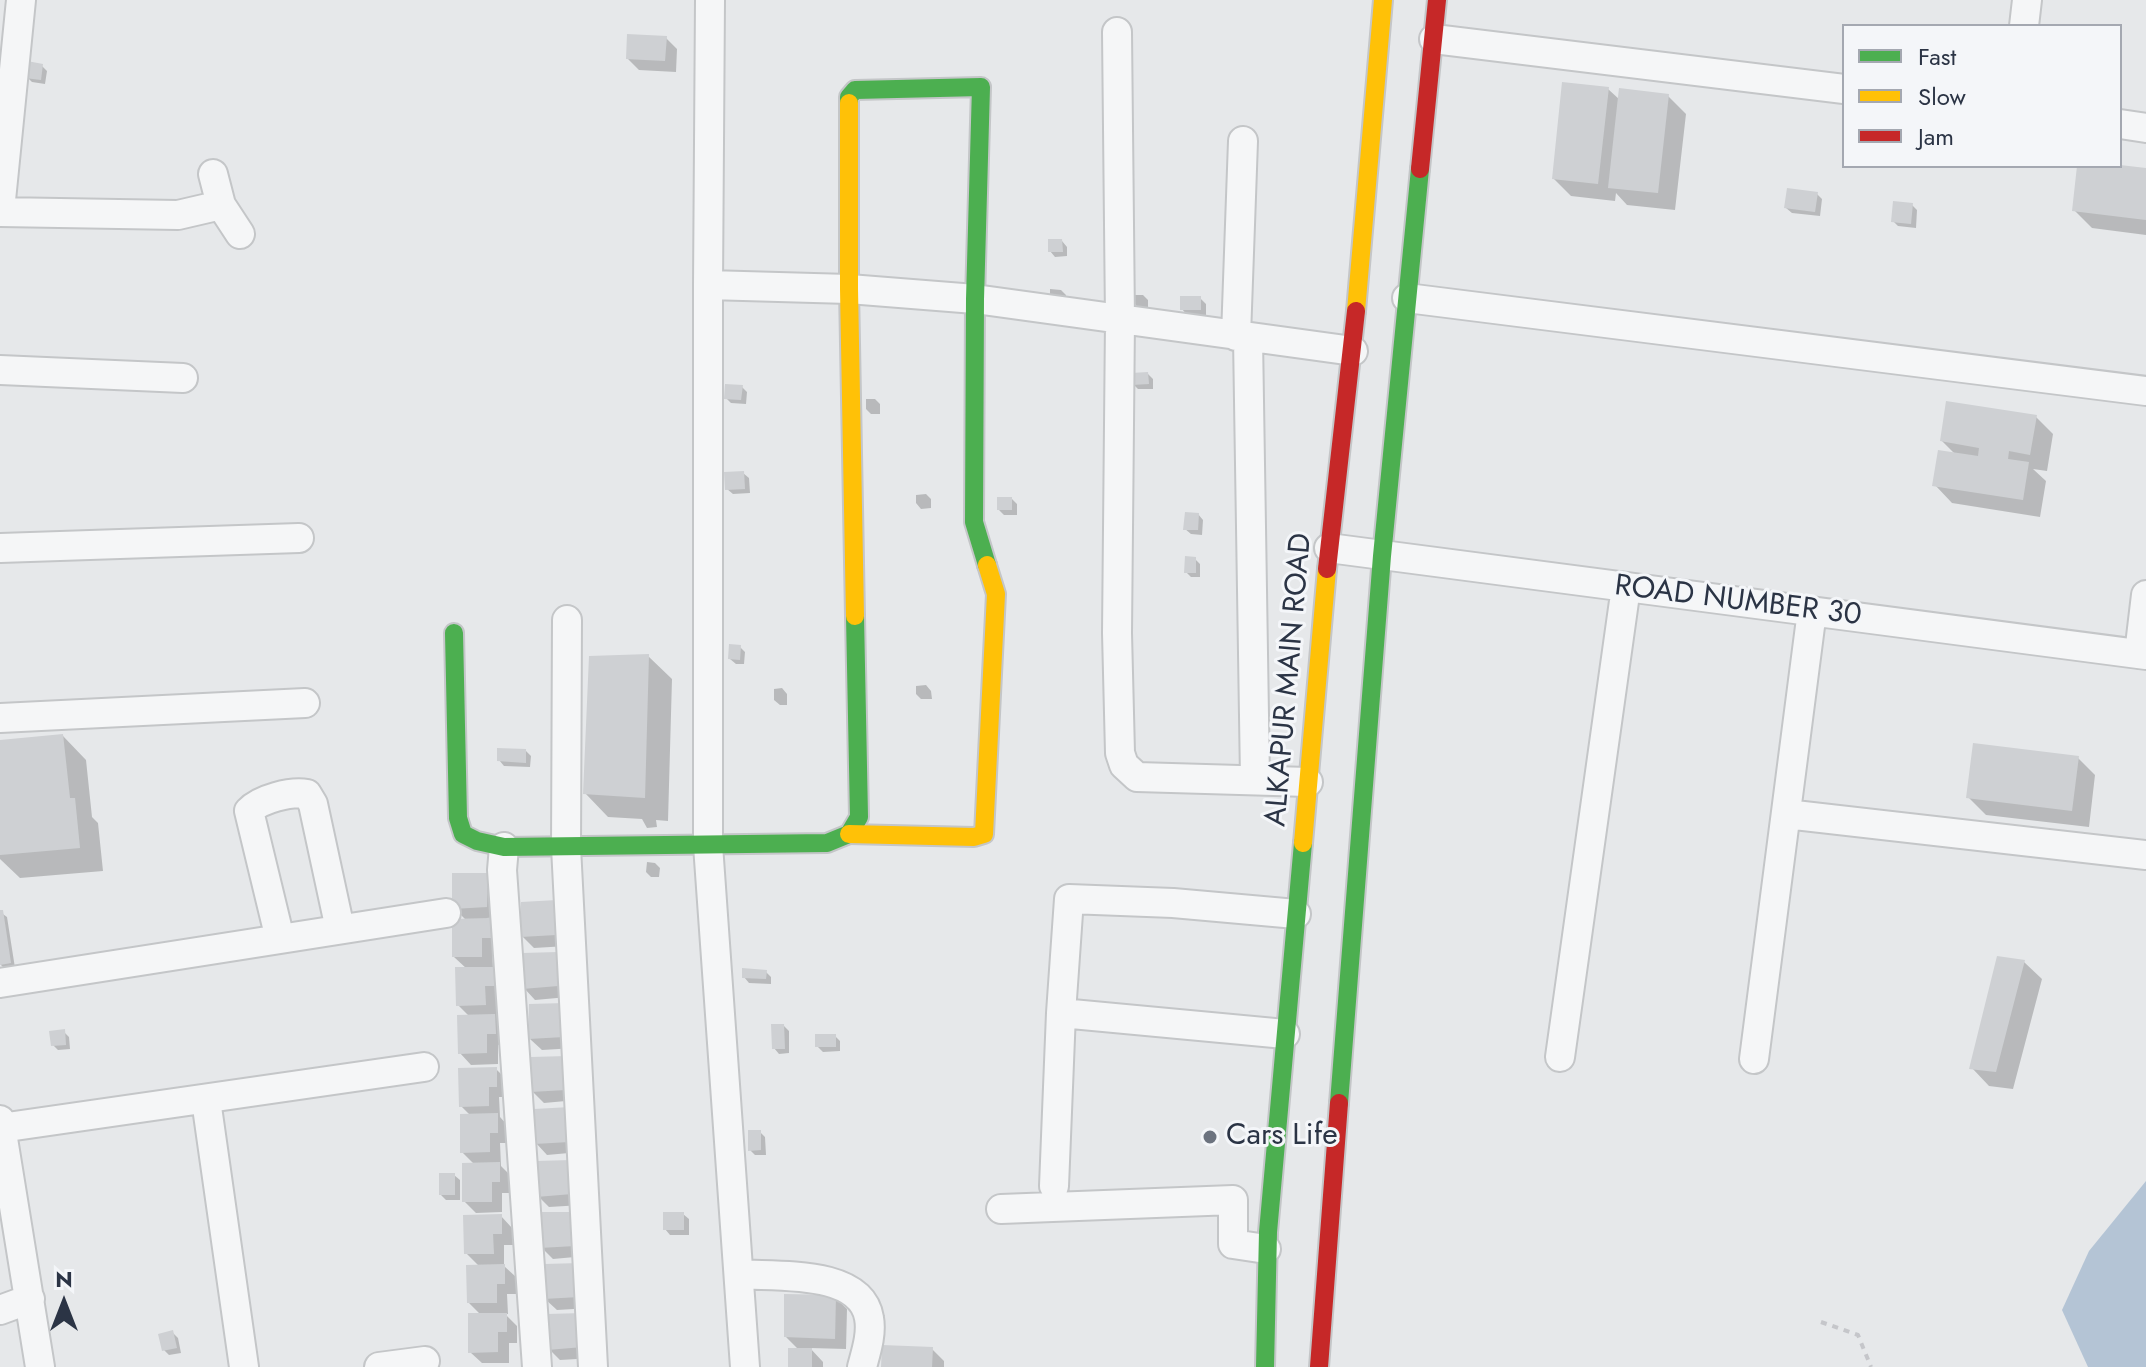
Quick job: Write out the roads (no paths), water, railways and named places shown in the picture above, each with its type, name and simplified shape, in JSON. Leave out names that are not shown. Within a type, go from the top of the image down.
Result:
[{"type":"street","points":[[21,0],[0,211],[178,215],[221,205]]},
{"type":"street","points":[[710,0],[708,845],[745,1367]]},
{"type":"street","name":"ALKAPUR MAIN ROAD","points":[[1265,1367],[1266,1249],[1329,548],[1353,351],[1383,0]]},
{"type":"street","points":[[1319,1367],[1382,556],[1437,0]]},
{"type":"street","points":[[2024,24],[2027,0]]},
{"type":"street","points":[[1117,32],[1120,320],[1117,633],[1120,753],[1124,765],[1137,777],[1308,782]]},
{"type":"street","points":[[1434,39],[1842,89]]},
{"type":"street","points":[[454,633],[458,818],[463,834],[477,841],[504,847],[566,847],[827,843],[849,834],[974,837],[984,834],[996,594],[974,522],[975,299],[981,87],[855,90],[849,97],[849,289],[859,817],[849,834]]},
{"type":"street","points":[[2122,124],[2146,128]]},
{"type":"street","points":[[1243,141],[1242,337],[1255,779]]},
{"type":"street","points":[[213,174],[221,205],[240,234]]},
{"type":"street","points":[[708,285],[849,289],[975,299],[1353,351]]},
{"type":"street","points":[[1407,298],[2146,391]]},
{"type":"street","points":[[0,370],[183,378]]},
{"type":"street","points":[[0,548],[299,538]]},
{"type":"street","name":"ROAD NUMBER 30","points":[[1329,548],[2142,654]]},
{"type":"street","points":[[1560,1057],[1626,587]]},
{"type":"street","points":[[2142,654],[2146,595]]},
{"type":"street","points":[[1754,1059],[1812,611]]},
{"type":"street","points":[[567,620],[566,847],[593,1367]]},
{"type":"street","points":[[0,718],[305,703]]},
{"type":"street","points":[[280,939],[249,811],[255,804],[297,793],[307,794],[313,804],[340,929]]},
{"type":"street","points":[[1786,814],[2146,855]]},
{"type":"street","points":[[504,847],[502,870],[537,1367]]},
{"type":"street","points":[[1054,1186],[1069,899],[1173,903],[1296,914]]},
{"type":"street","points":[[0,983],[446,913]]},
{"type":"street","points":[[1061,1013],[1285,1034]]},
{"type":"street","points":[[1,1128],[424,1067]]},
{"type":"street","points":[[206,1100],[244,1367]]},
{"type":"street","points":[[0,1120],[40,1367]]},
{"type":"street","points":[[1001,1209],[1233,1200],[1233,1244],[1266,1249]]},
{"type":"street","points":[[739,1274],[815,1279],[841,1284],[862,1298],[869,1319],[862,1367]]},
{"type":"street","points":[[0,1310],[30,1299]]},
{"type":"street","points":[[379,1367],[425,1361]]},
{"type":"water","points":[[2146,1181],[2146,1367],[2088,1367],[2062,1310],[2089,1251]]},
{"type":"place","name":"Cars Life","points":[[1210,1137]]}]
